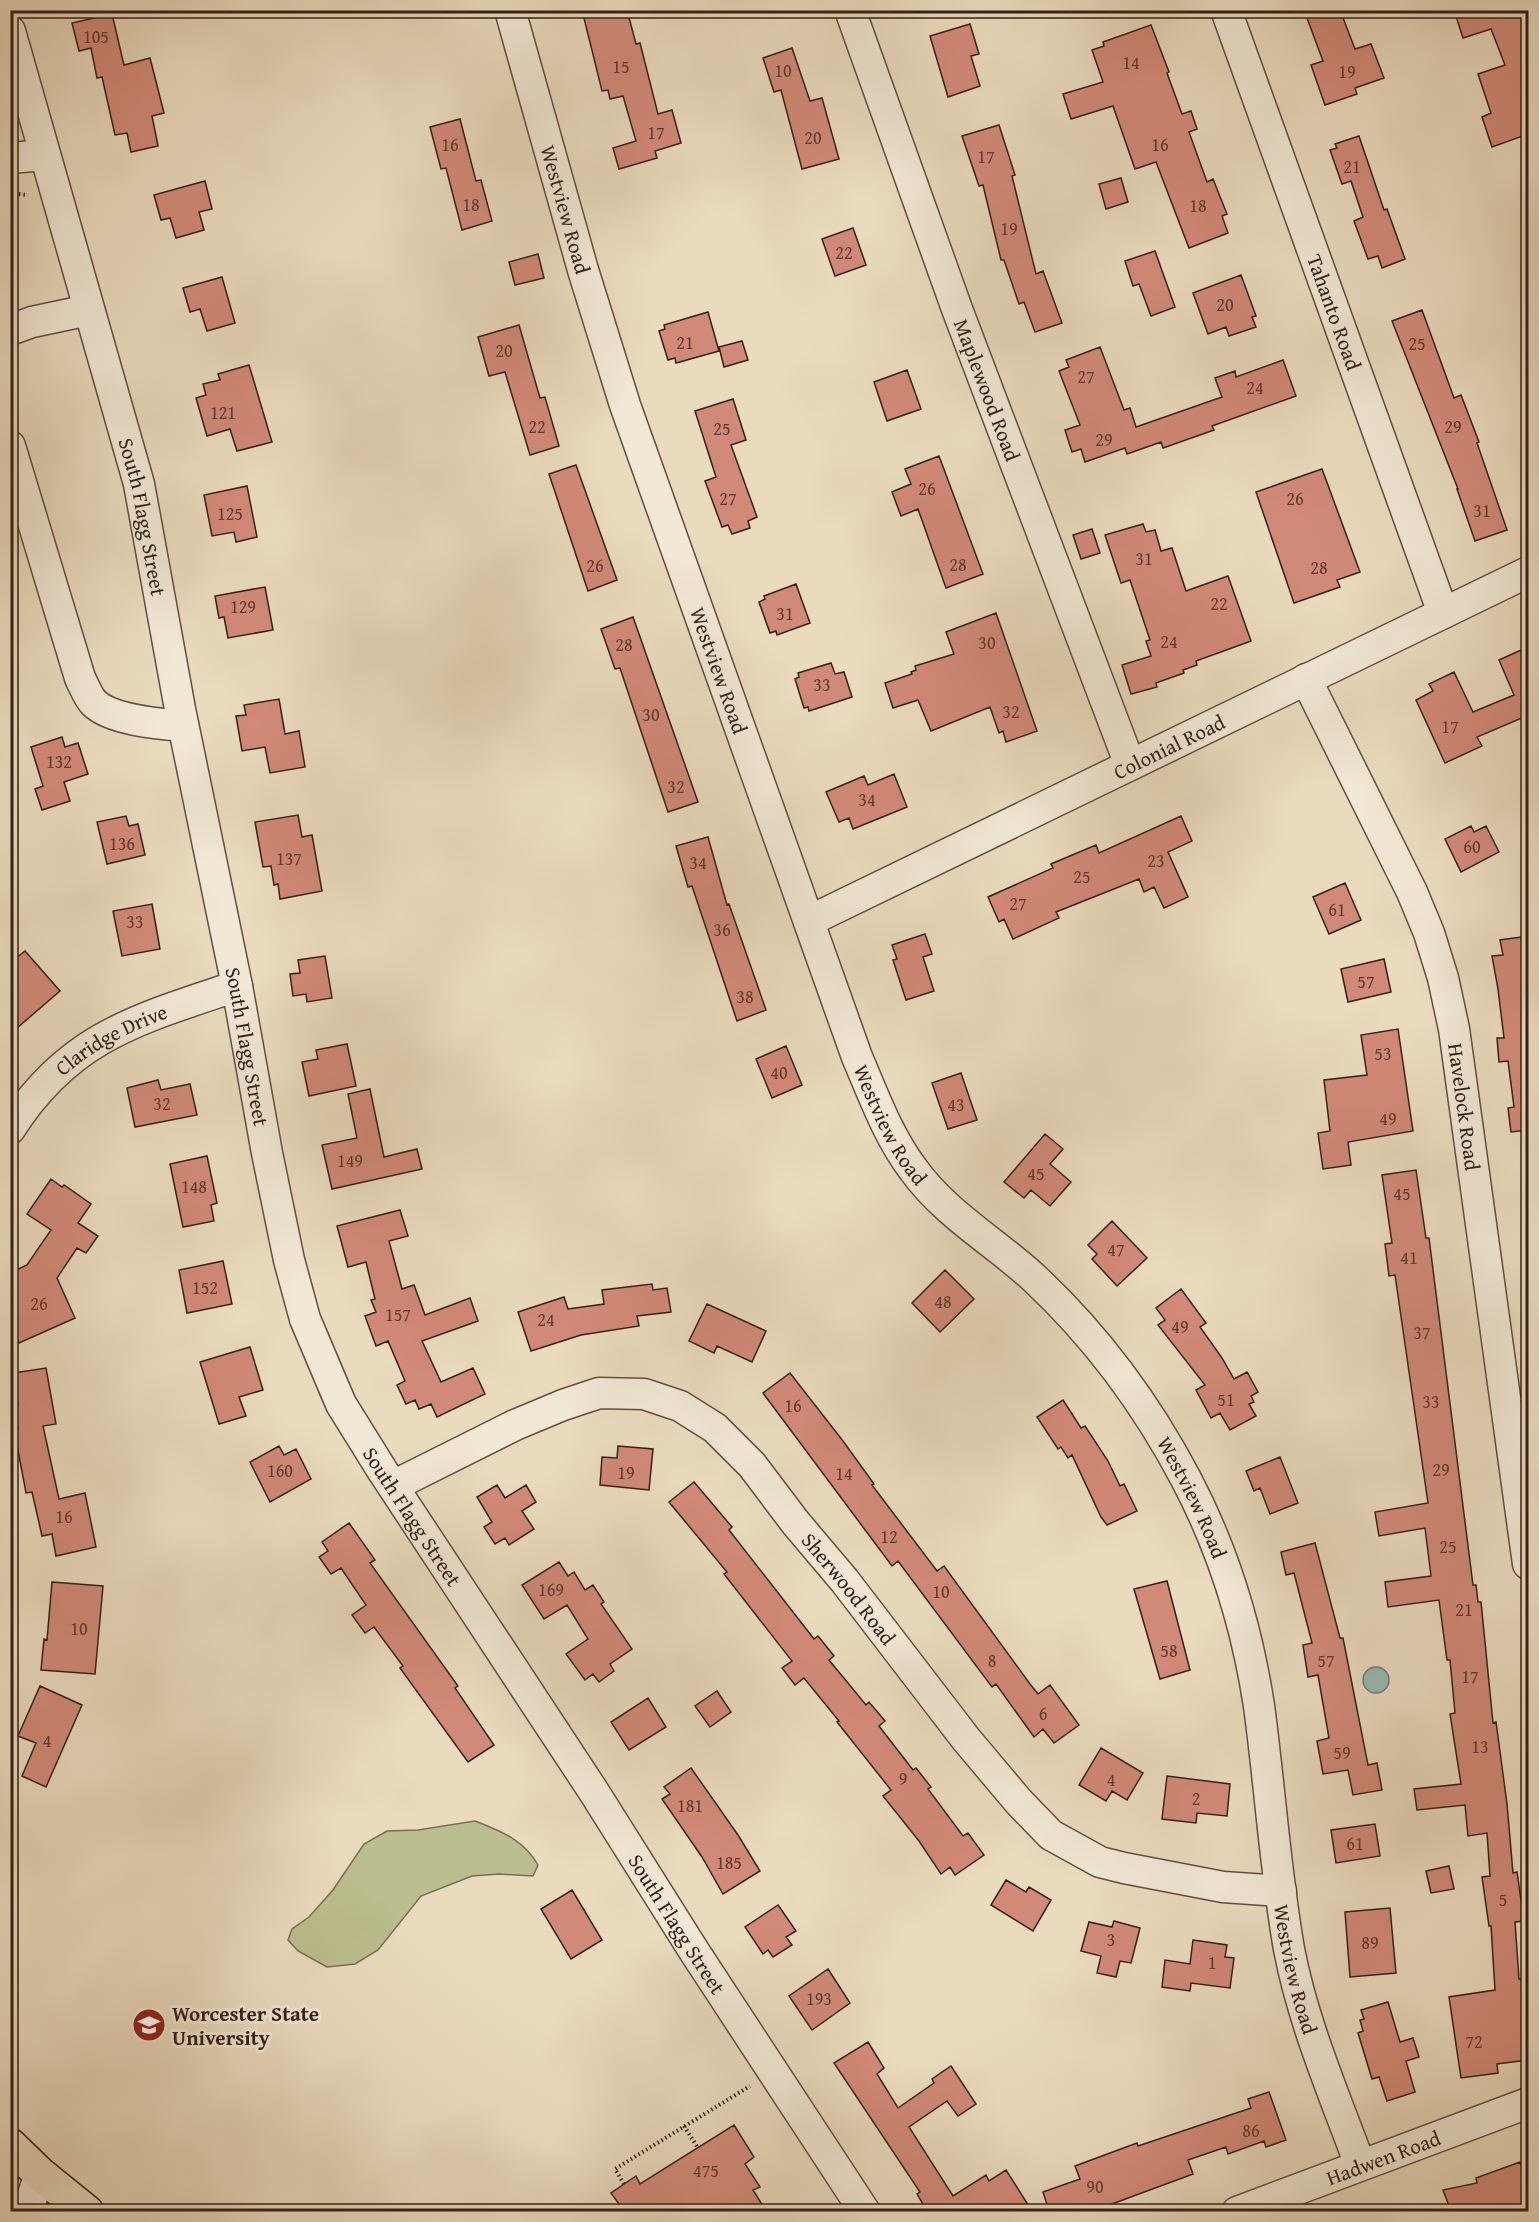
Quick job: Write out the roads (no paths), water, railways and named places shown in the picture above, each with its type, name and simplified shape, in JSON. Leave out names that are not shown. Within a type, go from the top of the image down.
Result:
[{"type":"main road","points":[[21,2160],[87,2211]]},
{"type":"street","name":"Westview Road","points":[[510,10],[583,270],[625,405],[857,1057],[895,1141],[912,1169],[935,1196],[1004,1252],[1068,1311],[1119,1374],[1164,1441],[1186,1480],[1225,1568],[1245,1636],[1259,1705],[1290,1951],[1305,2013],[1360,2165]]},
{"type":"street","name":"Maplewood Road","points":[[850,10],[957,309],[1130,765]]},
{"type":"street","name":"Tahanto Road","points":[[1226,10],[1443,613]]},
{"type":"street","name":"South Flagg Street","points":[[10,31],[139,484],[183,726],[237,986],[267,1153],[289,1260],[305,1319],[341,1404],[865,2211]]},
{"type":"street","points":[[10,158],[45,155]]},
{"type":"street","points":[[10,330],[32,322],[88,310]]},
{"type":"street","points":[[10,446],[80,678],[94,703],[117,715],[142,722],[183,726]]},
{"type":"street","name":"Colonial Road","points":[[809,921],[1528,572]]},
{"type":"street","name":"Havelock Road","points":[[1306,679],[1412,892],[1429,933],[1443,978],[1454,1029],[1528,1564]]},
{"type":"street","name":"Claridge Drive","points":[[10,1129],[60,1067],[96,1041],[136,1021],[237,986]]},
{"type":"street","name":"Sherwood Road","points":[[393,1486],[515,1425],[563,1405],[600,1393],[644,1394],[680,1406],[715,1428],[752,1464],[966,1739],[1019,1802],[1051,1835],[1100,1862],[1124,1868],[1223,1887],[1281,1890]]},
{"type":"street","name":"Hadwen Road","points":[[1253,2208],[1360,2165],[1528,2103]]},
{"type":"street","points":[[21,2160],[27,2211]]},
{"type":"water","points":[[1376,1667],[1386,1670],[1389,1680],[1386,1690],[1376,1693],[1366,1690],[1363,1680],[1366,1670]]},
{"type":"place","name":"Worcester State University","points":[[149,2025]]}]
